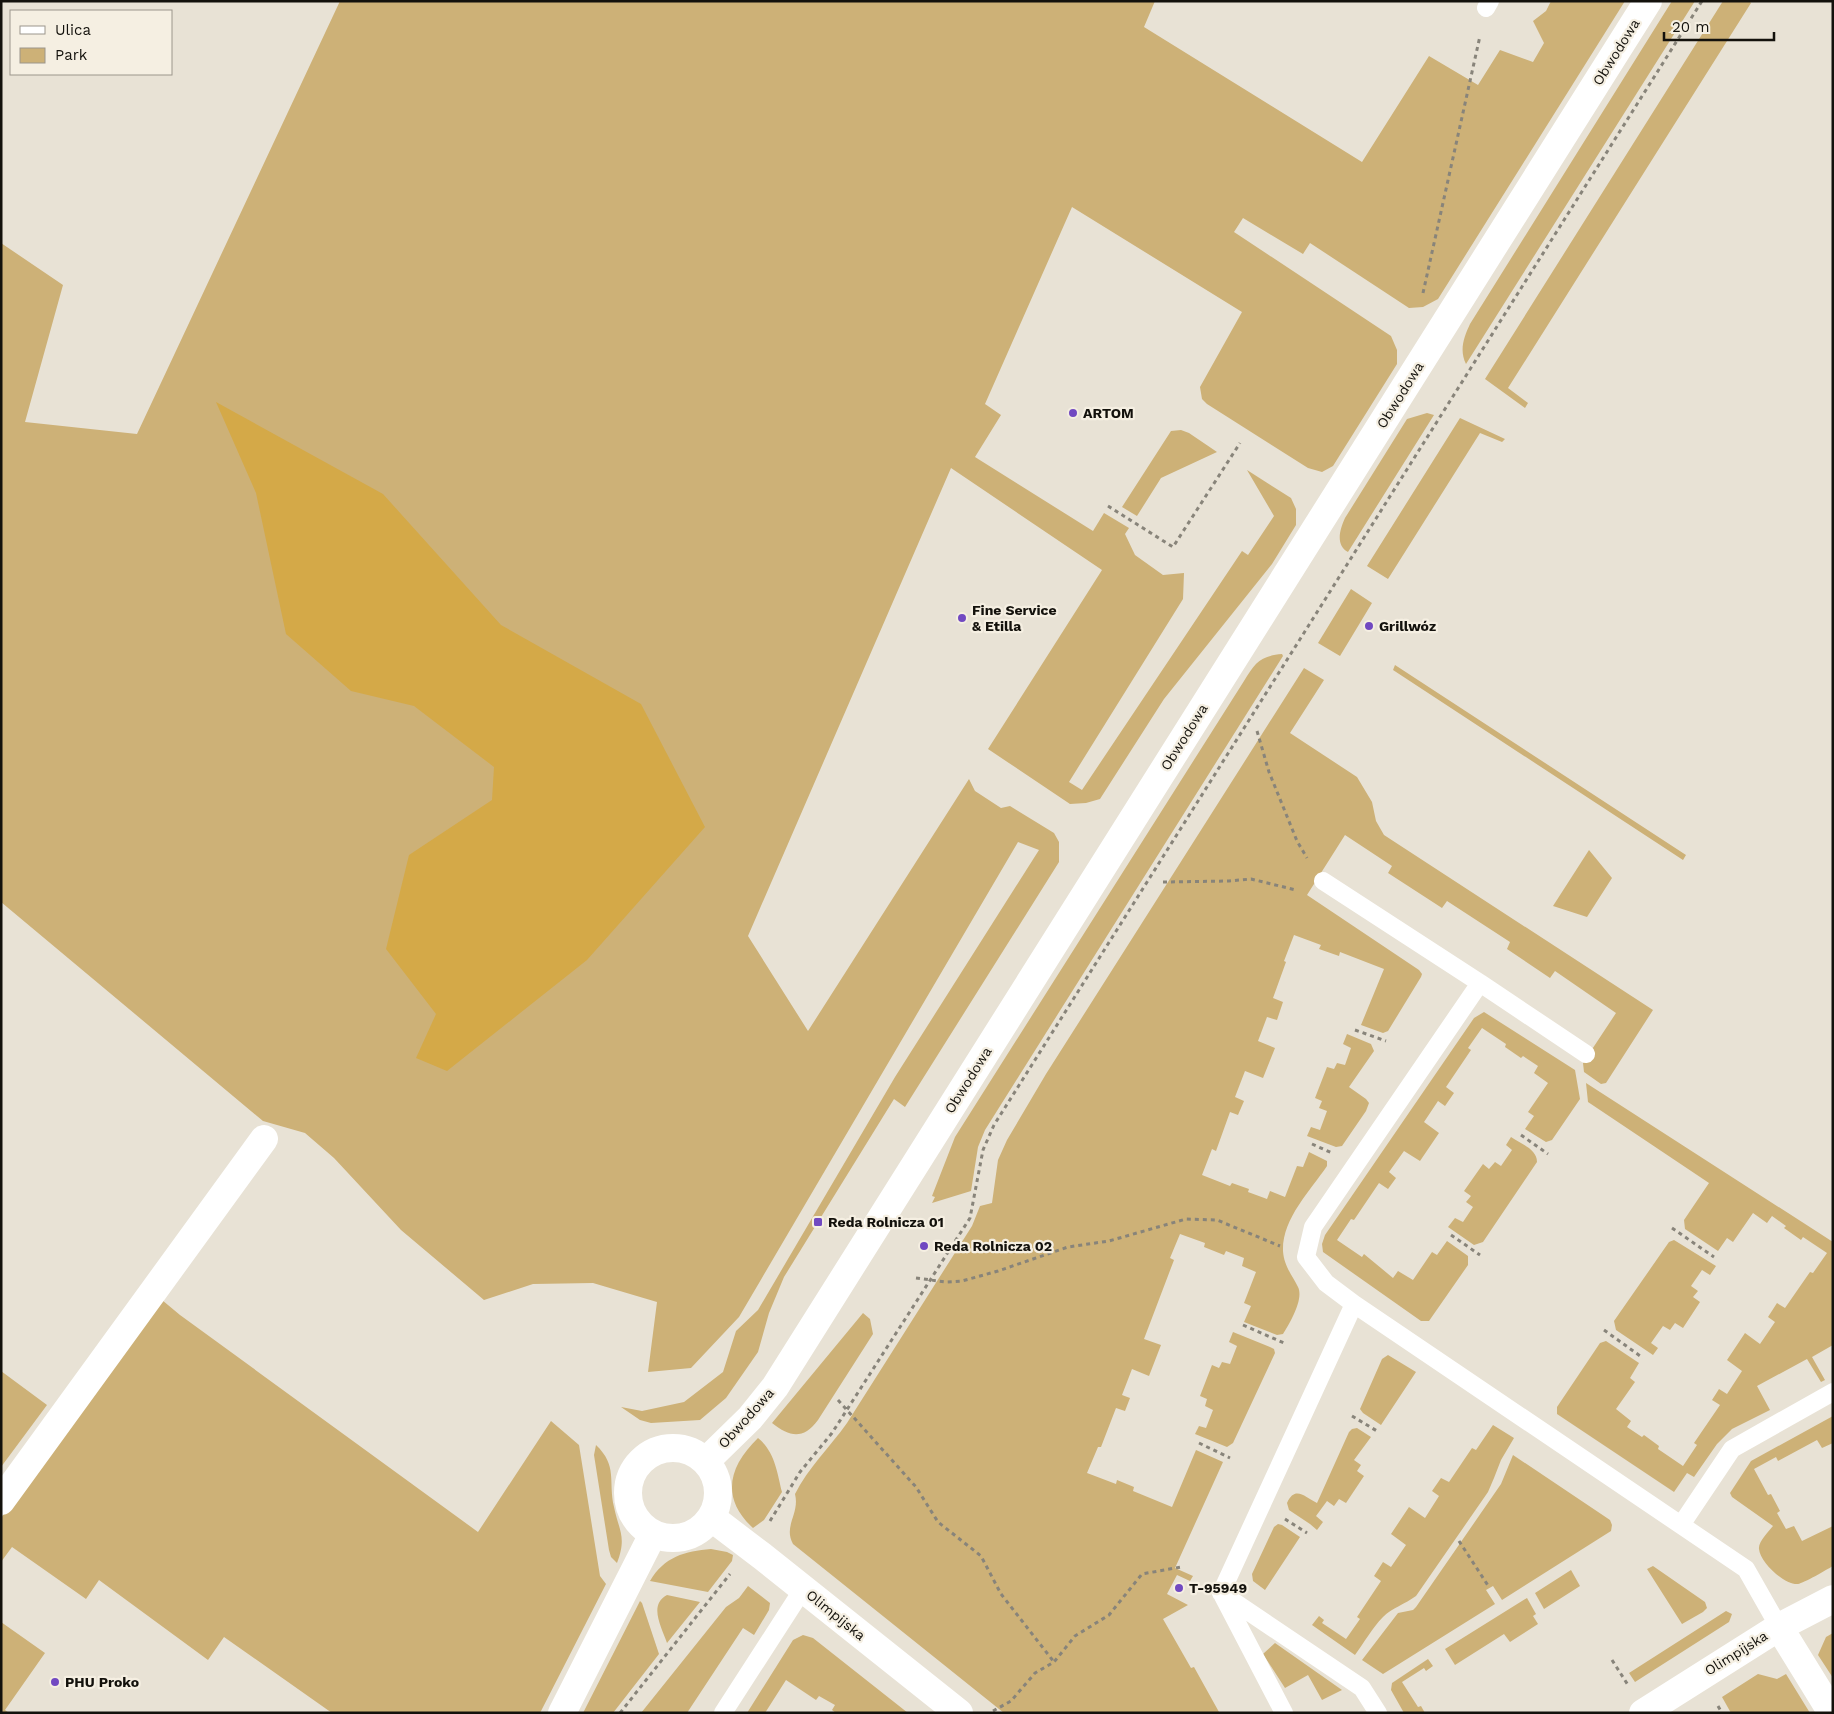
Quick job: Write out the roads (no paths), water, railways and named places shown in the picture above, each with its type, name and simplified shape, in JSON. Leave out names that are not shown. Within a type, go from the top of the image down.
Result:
[{"type":"main road","name":"Obwodowa","points":[[706,1461],[750,1418],[775,1387],[1648,1]]},
{"type":"main road","points":[[1,1501],[264,1139]]},
{"type":"main road","points":[[679,1448],[694,1452],[706,1461],[714,1474],[719,1489],[718,1504],[712,1518],[700,1530],[686,1537],[669,1538],[653,1534],[642,1527],[634,1515],[629,1502],[628,1489],[632,1476],[639,1464],[650,1454],[664,1449],[679,1448]]},
{"type":"main road","name":"Olimpijska","points":[[712,1518],[958,1713]]},
{"type":"main road","points":[[562,1713],[653,1534]]},
{"type":"main road","name":"Olimpijska","points":[[1637,1701],[1833,1599]]},
{"type":"main road","points":[[1778,1627],[1832,1713]]},
{"type":"lane","points":[[1323,881],[1586,1054]]},
{"type":"lane","points":[[1480,983],[1313,1227],[1306,1257],[1326,1283],[1354,1304],[1746,1568],[1778,1627]]},
{"type":"lane","points":[[1222,1593],[1354,1304]]},
{"type":"lane","points":[[1681,1525],[1732,1449],[1833,1392]]},
{"type":"lane","points":[[723,1713],[803,1589]]},
{"type":"lane","points":[[1222,1593],[1284,1713]]},
{"type":"lane","points":[[1222,1593],[1362,1688],[1378,1713]]},
{"type":"place","name":"ARTOM","points":[[1073,413]]},
{"type":"place","name":"Fine Service & Etilla","points":[[962,618]]},
{"type":"place","name":"Grillwóz","points":[[1369,626]]},
{"type":"place","name":"Reda Rolnicza 01","points":[[818,1222]]},
{"type":"place","name":"Reda Rolnicza 02","points":[[924,1246]]},
{"type":"place","name":"T-95949","points":[[1179,1588]]},
{"type":"place","name":"PHU Proko","points":[[55,1682]]}]
